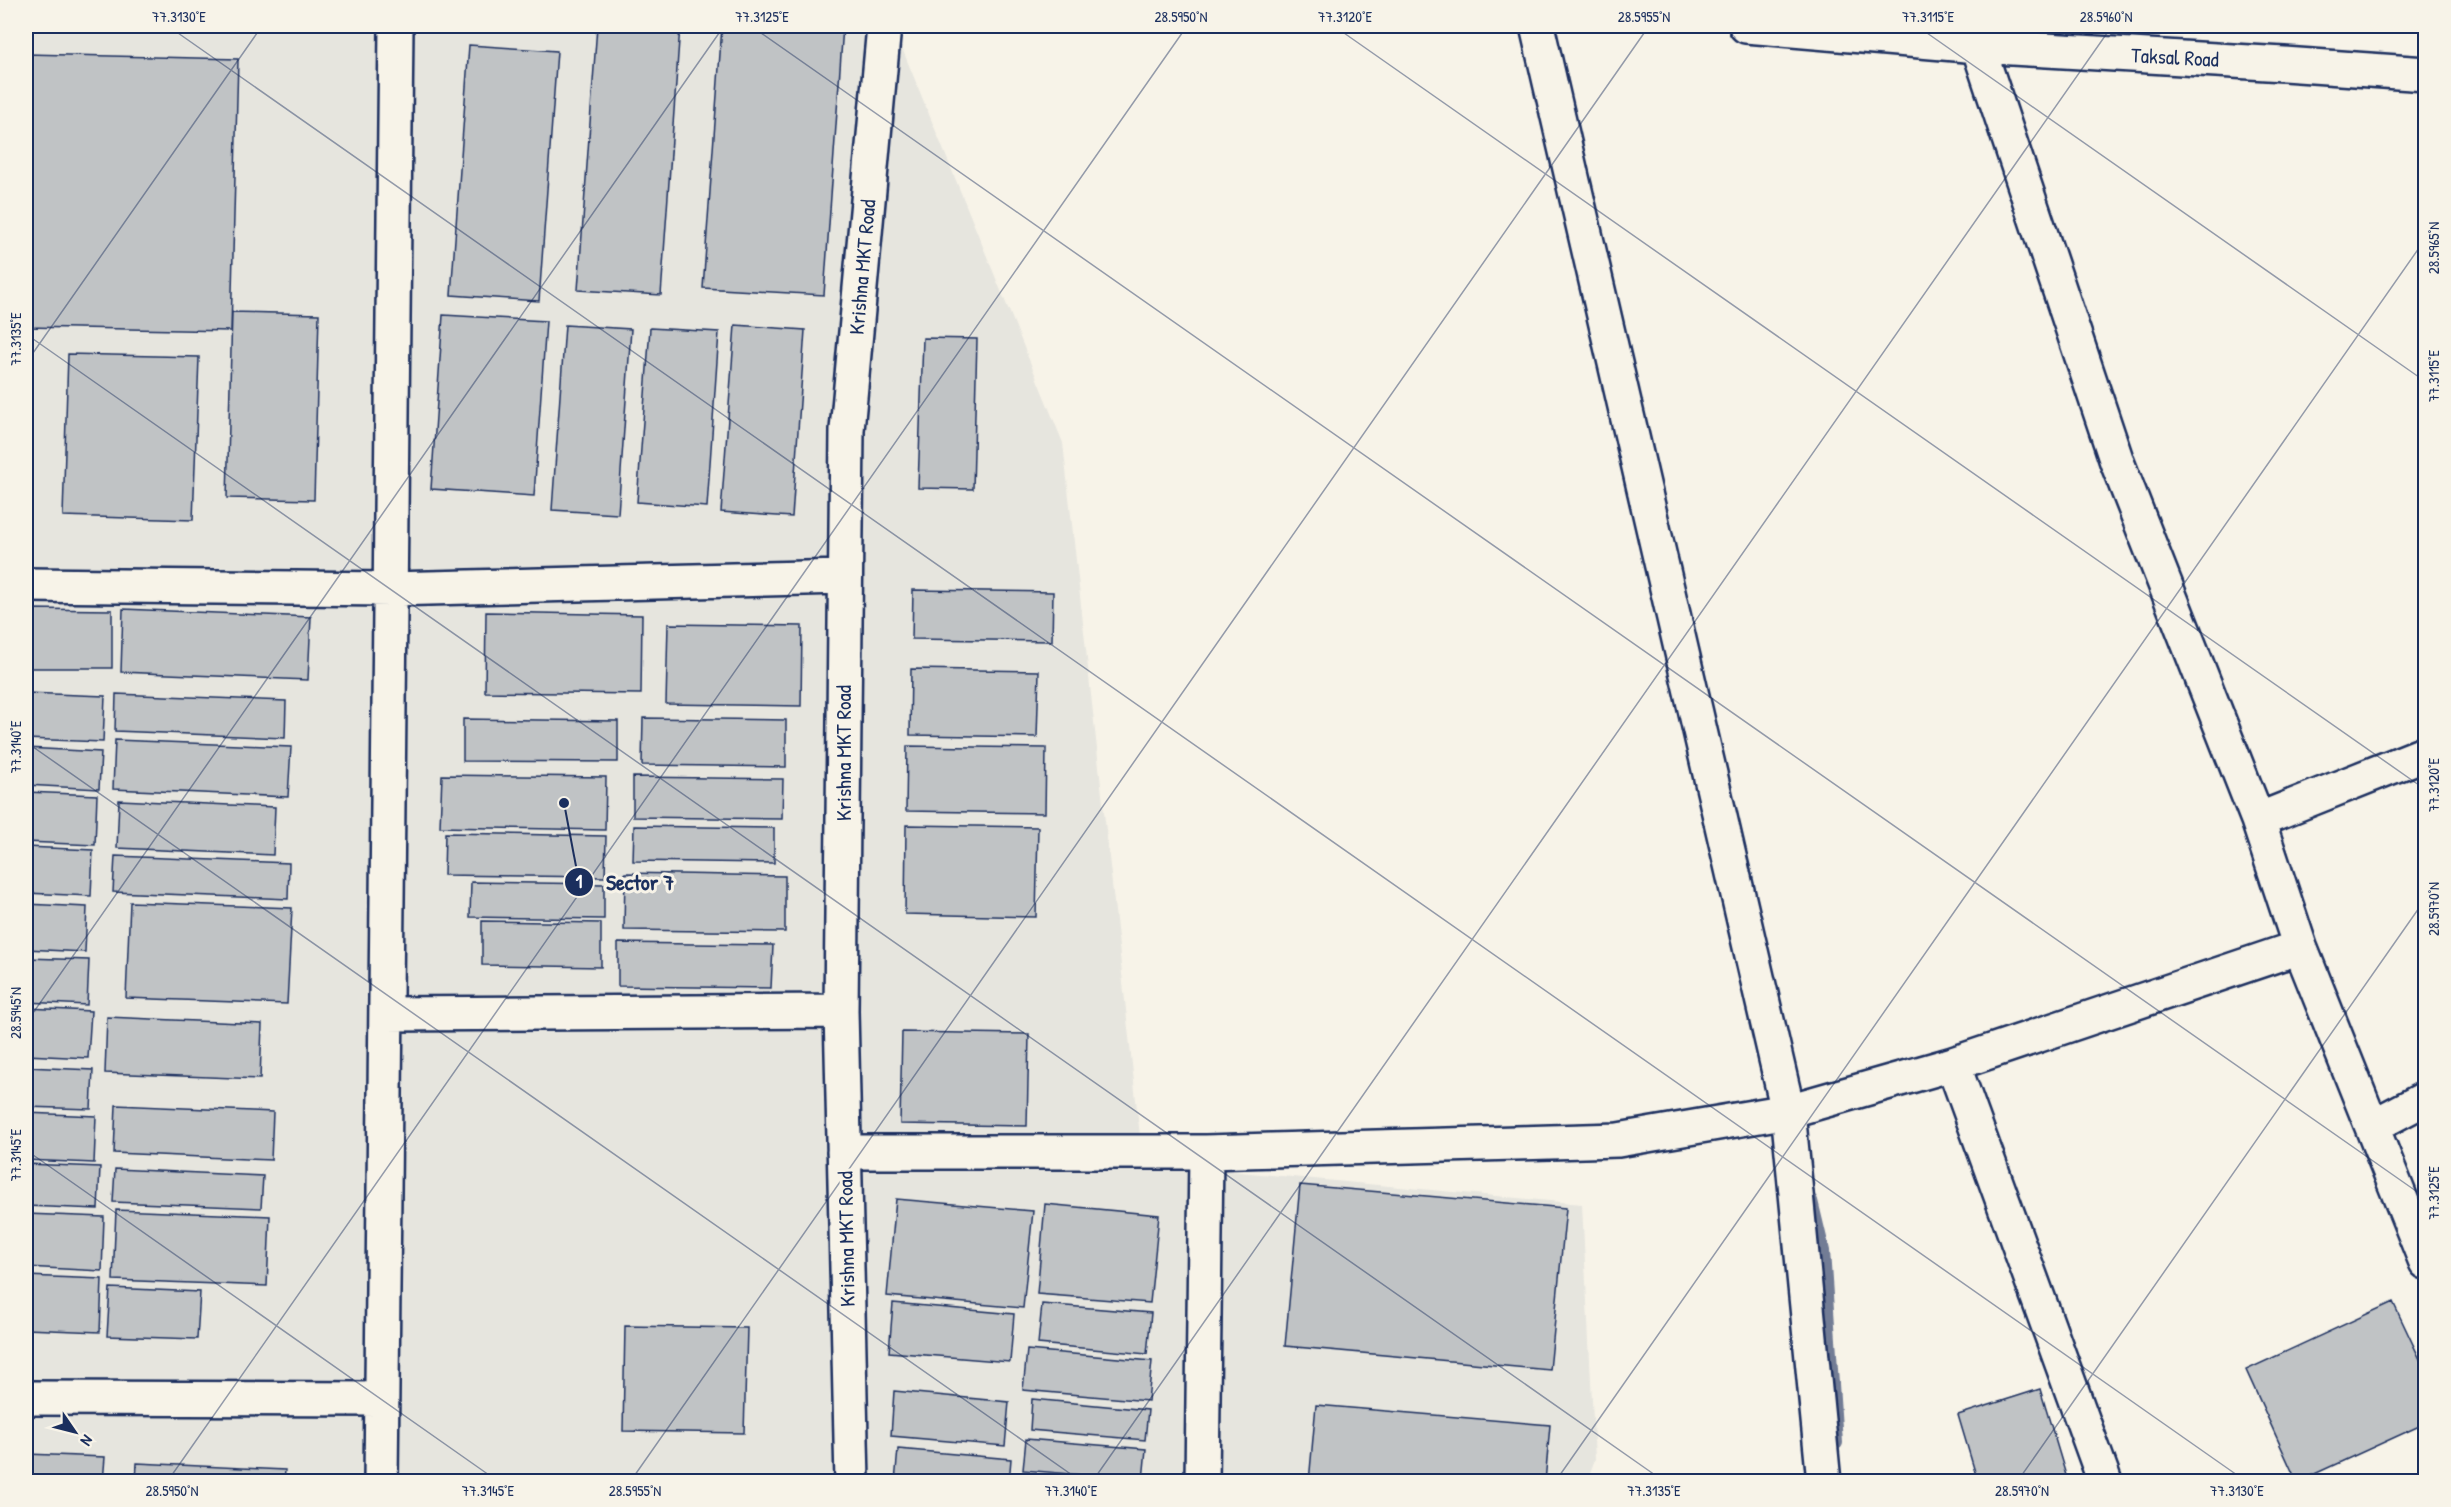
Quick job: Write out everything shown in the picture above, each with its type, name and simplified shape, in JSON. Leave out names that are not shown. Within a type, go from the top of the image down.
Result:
[{"type":"street","points":[[381,1482],[396,26]]},
{"type":"street","name":"Krishna MKT Road","points":[[852,1482],[841,1011],[847,430],[884,26]]},
{"type":"street","points":[[1537,26],[1788,1111],[1824,1482]]},
{"type":"street","name":"Taksal Road","points":[[1746,26],[1978,46],[2426,74]]},
{"type":"street","points":[[1978,46],[2117,462],[2258,820],[2300,947],[2426,1262]]},
{"type":"street","points":[[26,585],[390,589],[844,577]]},
{"type":"street","points":[[2258,820],[2426,753]]},
{"type":"street","points":[[844,1152],[1206,1152],[1618,1140],[1788,1111],[1953,1064],[2300,947]]},
{"type":"street","points":[[386,1014],[841,1011]]},
{"type":"street","points":[[1953,1064],[2105,1482]]},
{"type":"street","points":[[2373,1126],[2426,1098]]},
{"type":"street","points":[[1202,1482],[1206,1152]]},
{"type":"street","points":[[26,1398],[381,1399]]},
{"type":"shaded area","points":[[26,26],[893,26],[1063,443],[1143,1163],[1582,1204],[1595,1459],[1587,1481],[26,1481]]},
{"type":"building","points":[[597,26],[680,26],[661,295],[578,290]]},
{"type":"building","points":[[722,26],[843,26],[824,295],[703,288]]},
{"type":"building","points":[[469,45],[557,51],[539,301],[451,295]]},
{"type":"building","points":[[26,54],[238,59],[231,331],[26,327]]},
{"type":"building","points":[[232,312],[319,314],[314,500],[227,498]]},
{"type":"building","points":[[443,315],[546,321],[534,496],[431,489]]},
{"type":"building","points":[[565,325],[631,329],[618,514],[552,510]]},
{"type":"building","points":[[735,325],[805,330],[792,517],[721,512]]},
{"type":"building","points":[[650,328],[719,332],[707,507],[637,502]]},
{"type":"building","points":[[923,338],[977,339],[973,489],[918,488]]},
{"type":"building","points":[[68,354],[199,357],[193,520],[63,516]]},
{"type":"building","points":[[913,590],[1053,592],[1052,641],[912,639]]},
{"type":"building","points":[[26,609],[112,610],[112,668],[26,668]]},
{"type":"building","points":[[123,609],[311,617],[308,680],[121,672]]},
{"type":"building","points":[[486,612],[642,615],[641,694],[485,692]]},
{"type":"building","points":[[668,624],[802,626],[801,706],[666,704]]},
{"type":"building","points":[[911,669],[1039,671],[1037,737],[910,735]]},
{"type":"building","points":[[26,693],[105,696],[103,742],[26,739]]},
{"type":"building","points":[[116,694],[286,701],[285,738],[115,731]]},
{"type":"building","points":[[643,718],[786,720],[786,767],[642,765]]},
{"type":"building","points":[[463,719],[618,721],[618,762],[463,761]]},
{"type":"building","points":[[115,740],[291,747],[288,797],[113,789]]},
{"type":"building","points":[[907,746],[1046,748],[1045,813],[906,811]]},
{"type":"building","points":[[26,748],[101,752],[99,789],[26,785]]},
{"type":"building","points":[[442,775],[606,777],[605,830],[440,827]]},
{"type":"building","points":[[633,777],[783,779],[782,819],[633,817]]},
{"type":"building","points":[[26,792],[97,795],[95,845],[26,842]]},
{"type":"building","points":[[119,800],[275,807],[273,855],[117,848]]},
{"type":"building","points":[[906,825],[1038,827],[1036,917],[905,914]]},
{"type":"building","points":[[634,826],[774,828],[774,863],[633,861]]},
{"type":"building","points":[[445,833],[606,836],[605,877],[444,875]]},
{"type":"building","points":[[26,847],[93,850],[91,896],[26,893]]},
{"type":"building","points":[[115,856],[289,863],[288,899],[113,892]]},
{"type":"building","points":[[625,873],[785,876],[785,932],[624,930]]},
{"type":"building","points":[[471,882],[604,884],[604,919],[470,917]]},
{"type":"building","points":[[130,902],[292,908],[287,1004],[126,998]]},
{"type":"building","points":[[26,904],[87,907],[85,952],[26,949]]},
{"type":"building","points":[[482,921],[601,923],[601,967],[482,965]]},
{"type":"building","points":[[618,943],[773,945],[771,988],[618,986]]},
{"type":"building","points":[[26,958],[89,960],[87,1005],[26,1002]]},
{"type":"building","points":[[26,1008],[91,1011],[88,1058],[26,1055]]},
{"type":"building","points":[[107,1017],[262,1024],[260,1079],[105,1073]]},
{"type":"building","points":[[902,1032],[1029,1034],[1027,1126],[900,1124]]},
{"type":"building","points":[[26,1067],[93,1070],[91,1109],[26,1107]]},
{"type":"building","points":[[116,1105],[273,1112],[271,1160],[114,1153]]},
{"type":"building","points":[[26,1113],[96,1116],[94,1163],[26,1160]]},
{"type":"building","points":[[26,1164],[100,1167],[98,1209],[26,1206]]},
{"type":"building","points":[[115,1169],[263,1176],[261,1208],[113,1202]]},
{"type":"building","points":[[1300,1185],[1566,1208],[1550,1370],[1285,1346]]},
{"type":"building","points":[[896,1199],[1033,1211],[1023,1308],[887,1296]]},
{"type":"building","points":[[1045,1204],[1159,1215],[1150,1303],[1037,1294]]},
{"type":"building","points":[[116,1210],[270,1216],[267,1286],[113,1280]]},
{"type":"building","points":[[26,1214],[104,1217],[102,1271],[26,1267]]},
{"type":"building","points":[[26,1276],[102,1279],[100,1332],[26,1329]]},
{"type":"building","points":[[110,1288],[200,1292],[197,1339],[107,1336]]},
{"type":"building","points":[[2393,1302],[2426,1372],[2426,1423],[2297,1482],[2246,1370]]},
{"type":"building","points":[[893,1303],[1014,1314],[1010,1362],[889,1352]]},
{"type":"building","points":[[1042,1304],[1151,1313],[1147,1354],[1038,1344]]},
{"type":"building","points":[[625,1326],[747,1328],[744,1433],[623,1431]]},
{"type":"building","points":[[1027,1350],[1152,1361],[1148,1401],[1023,1390]]},
{"type":"building","points":[[2040,1389],[2068,1482],[1978,1482],[1958,1415]]},
{"type":"building","points":[[894,1391],[1009,1402],[1005,1446],[891,1436]]},
{"type":"building","points":[[1032,1399],[1148,1410],[1145,1440],[1030,1430]]},
{"type":"building","points":[[1316,1405],[1550,1425],[1545,1482],[1309,1482]]},
{"type":"building","points":[[1026,1439],[1146,1449],[1143,1480],[1023,1470]]},
{"type":"building","points":[[898,1449],[1011,1459],[1009,1482],[895,1482]]},
{"type":"building","points":[[26,1454],[105,1457],[103,1482],[26,1482]]},
{"type":"building","points":[[137,1463],[285,1470],[284,1482],[136,1482]]},
{"type":"waterway","points":[[1811,1201],[1823,1251],[1836,1443]]},
{"type":"place","name":"Sector 7","points":[[564,803]]}]
